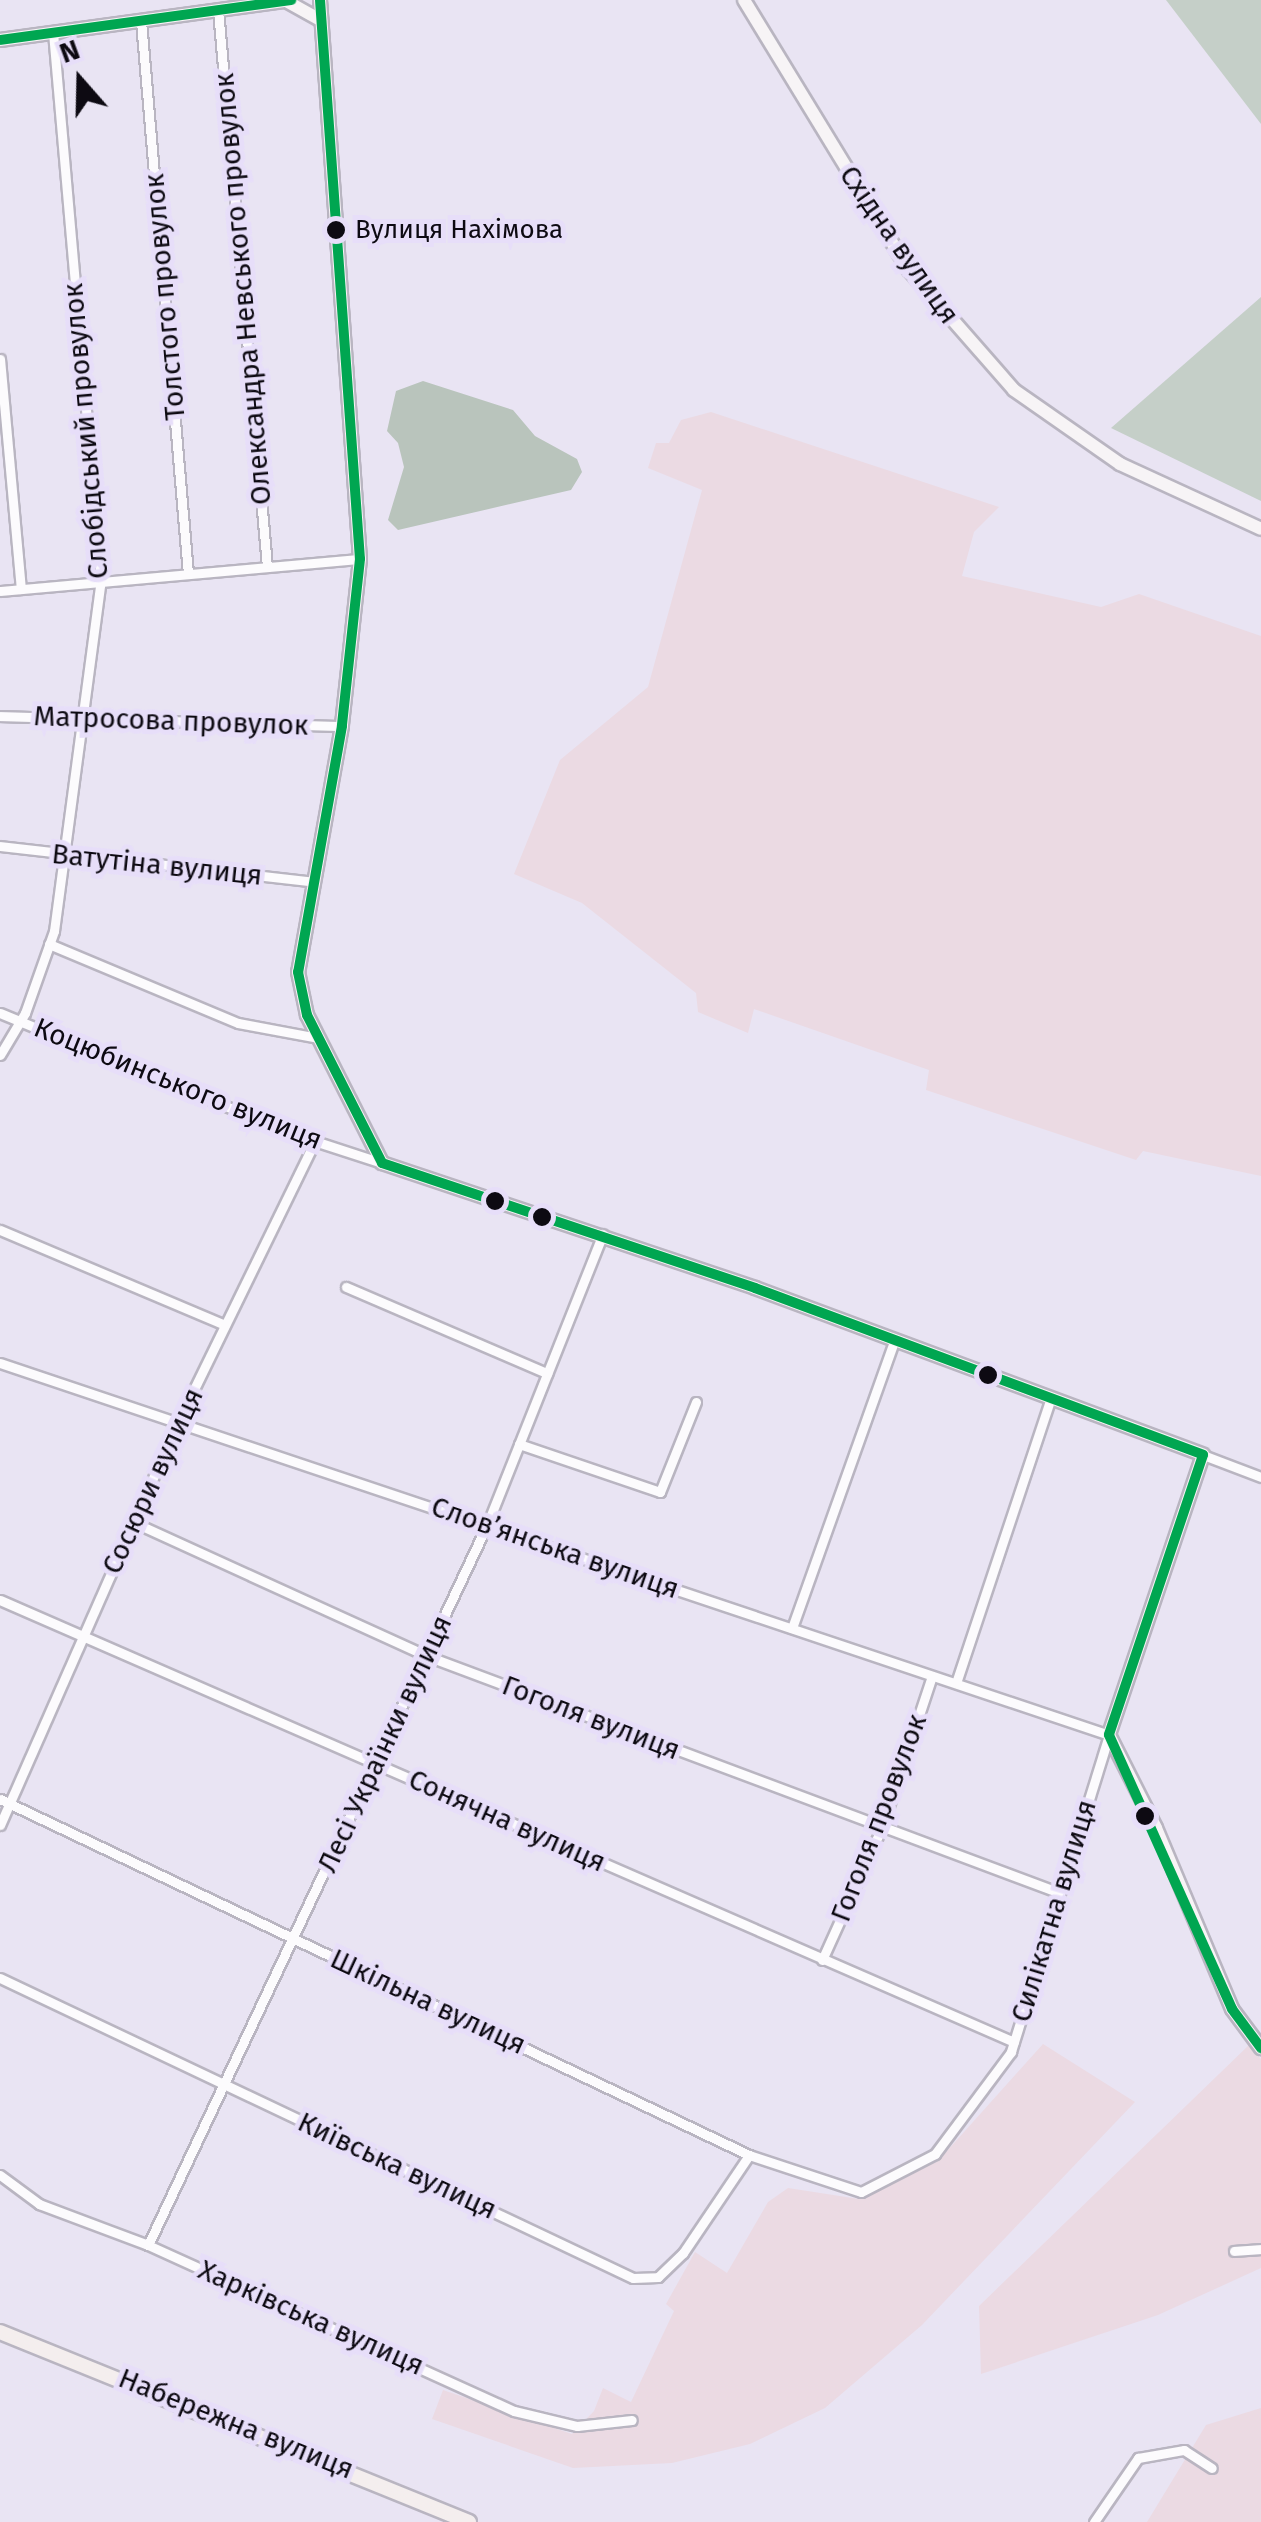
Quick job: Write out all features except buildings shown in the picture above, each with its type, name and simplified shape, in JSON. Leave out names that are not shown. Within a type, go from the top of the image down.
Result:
[{"type":"main road","name":"Набережна вулиця","points":[[0,2332],[469,2522]]},
{"type":"street","points":[[320,0],[360,559],[342,726],[298,992],[382,1163]]},
{"type":"street","name":"Східна вулиця","points":[[744,0],[909,270],[1000,376],[1120,464],[1261,529]]},
{"type":"street","points":[[0,40],[290,1],[321,20]]},
{"type":"street","name":"Олександра Невського провулок","points":[[218,10],[267,567]]},
{"type":"street","name":"Толстого провулок","points":[[142,20],[188,574]]},
{"type":"street","name":"Слобідський провулок","points":[[0,1055],[50,944],[67,855],[100,581],[53,32]]},
{"type":"street","points":[[0,359],[21,589]]},
{"type":"street","points":[[0,592],[360,559]]},
{"type":"street","name":"Матросова провулок","points":[[0,716],[342,726]]},
{"type":"street","name":"Ватутіна вулиця","points":[[0,846],[315,882]]},
{"type":"street","points":[[50,944],[238,1024],[318,1038]]},
{"type":"street","name":"Коцюбинського вулиця","points":[[0,1013],[316,1141],[602,1234],[1261,1477]]},
{"type":"street","name":"Сосюри вулиця","points":[[0,1826],[5,1802],[178,1422],[316,1141]]},
{"type":"street","points":[[0,1230],[225,1326]]},
{"type":"street","name":"Лесі Українки вулиця","points":[[148,2245],[289,1936],[487,1525],[602,1234]]},
{"type":"street","points":[[346,1287],[546,1372]]},
{"type":"street","points":[[792,1628],[895,1339]]},
{"type":"street","name":"Слов’янська вулиця","points":[[0,1363],[1108,1735]]},
{"type":"street","points":[[956,1684],[1051,1398]]},
{"type":"street","points":[[518,1444],[660,1492],[696,1402]]},
{"type":"street","name":"Силікатна вулиця","points":[[861,2192],[934,2154],[967,2118],[1014,2042],[1108,1735],[1203,1456]]},
{"type":"street","name":"Гоголя вулиця","points":[[133,1522],[427,1656],[1060,1893]]},
{"type":"street","name":"Сонячна вулиця","points":[[0,1600],[1014,2042]]},
{"type":"street","name":"Гоголя провулок","points":[[822,1960],[882,1827],[932,1676]]},
{"type":"street","points":[[1108,1735],[1156,1828],[1232,2009],[1261,2048]]},
{"type":"street","name":"Шкільна вулиця","points":[[5,1802],[749,2155],[861,2192]]},
{"type":"street","name":"Київська вулиця","points":[[0,1978],[633,2278],[658,2277],[683,2252],[749,2155]]},
{"type":"street","name":"Харківська вулиця","points":[[0,2175],[39,2204],[148,2245],[514,2411],[577,2426],[632,2420]]},
{"type":"street","points":[[1234,2251],[1261,2248]]},
{"type":"street","points":[[1094,2522],[1138,2458],[1184,2450],[1212,2468]]},
{"type":"shaded area","points":[[1166,0],[1261,0],[1261,124]]},
{"type":"shaded area","points":[[1261,297],[1261,501],[1111,428]]},
{"type":"shaded area","points":[[423,381],[513,410],[535,436],[577,459],[582,472],[571,490],[398,530],[388,520],[404,467],[398,443],[387,431],[396,391]]},
{"type":"shaded area","points":[[711,412],[999,507],[974,532],[962,576],[1101,607],[1139,594],[1261,636],[1261,1176],[1143,1151],[1136,1160],[926,1090],[929,1070],[754,1009],[748,1033],[698,1012],[696,993],[582,903],[514,874],[560,760],[648,687],[702,490],[648,468],[656,443],[669,443],[681,420]]},
{"type":"shaded area","points":[[1043,2044],[1135,2102],[922,2325],[825,2408],[750,2444],[672,2463],[573,2468],[432,2419],[443,2390],[572,2434],[594,2411],[603,2388],[631,2402],[674,2311],[666,2304],[695,2252],[727,2273],[768,2202],[788,2188],[859,2199],[938,2161]]},
{"type":"shaded area","points":[[1249,2045],[1261,2059],[1261,2268],[1158,2315],[981,2374],[979,2306]]},
{"type":"shaded area","points":[[1261,2408],[1261,2522],[1147,2522],[1206,2425]]},
{"type":"transit line","points":[[0,40],[291,0]]},
{"type":"transit line","points":[[320,0],[360,559],[342,726],[298,972],[307,1015],[382,1163],[755,1288],[1203,1455],[1109,1735],[1232,2009],[1261,2048]]},
{"type":"place","name":"Вулиця Нахімова","points":[[336,230]]}]
